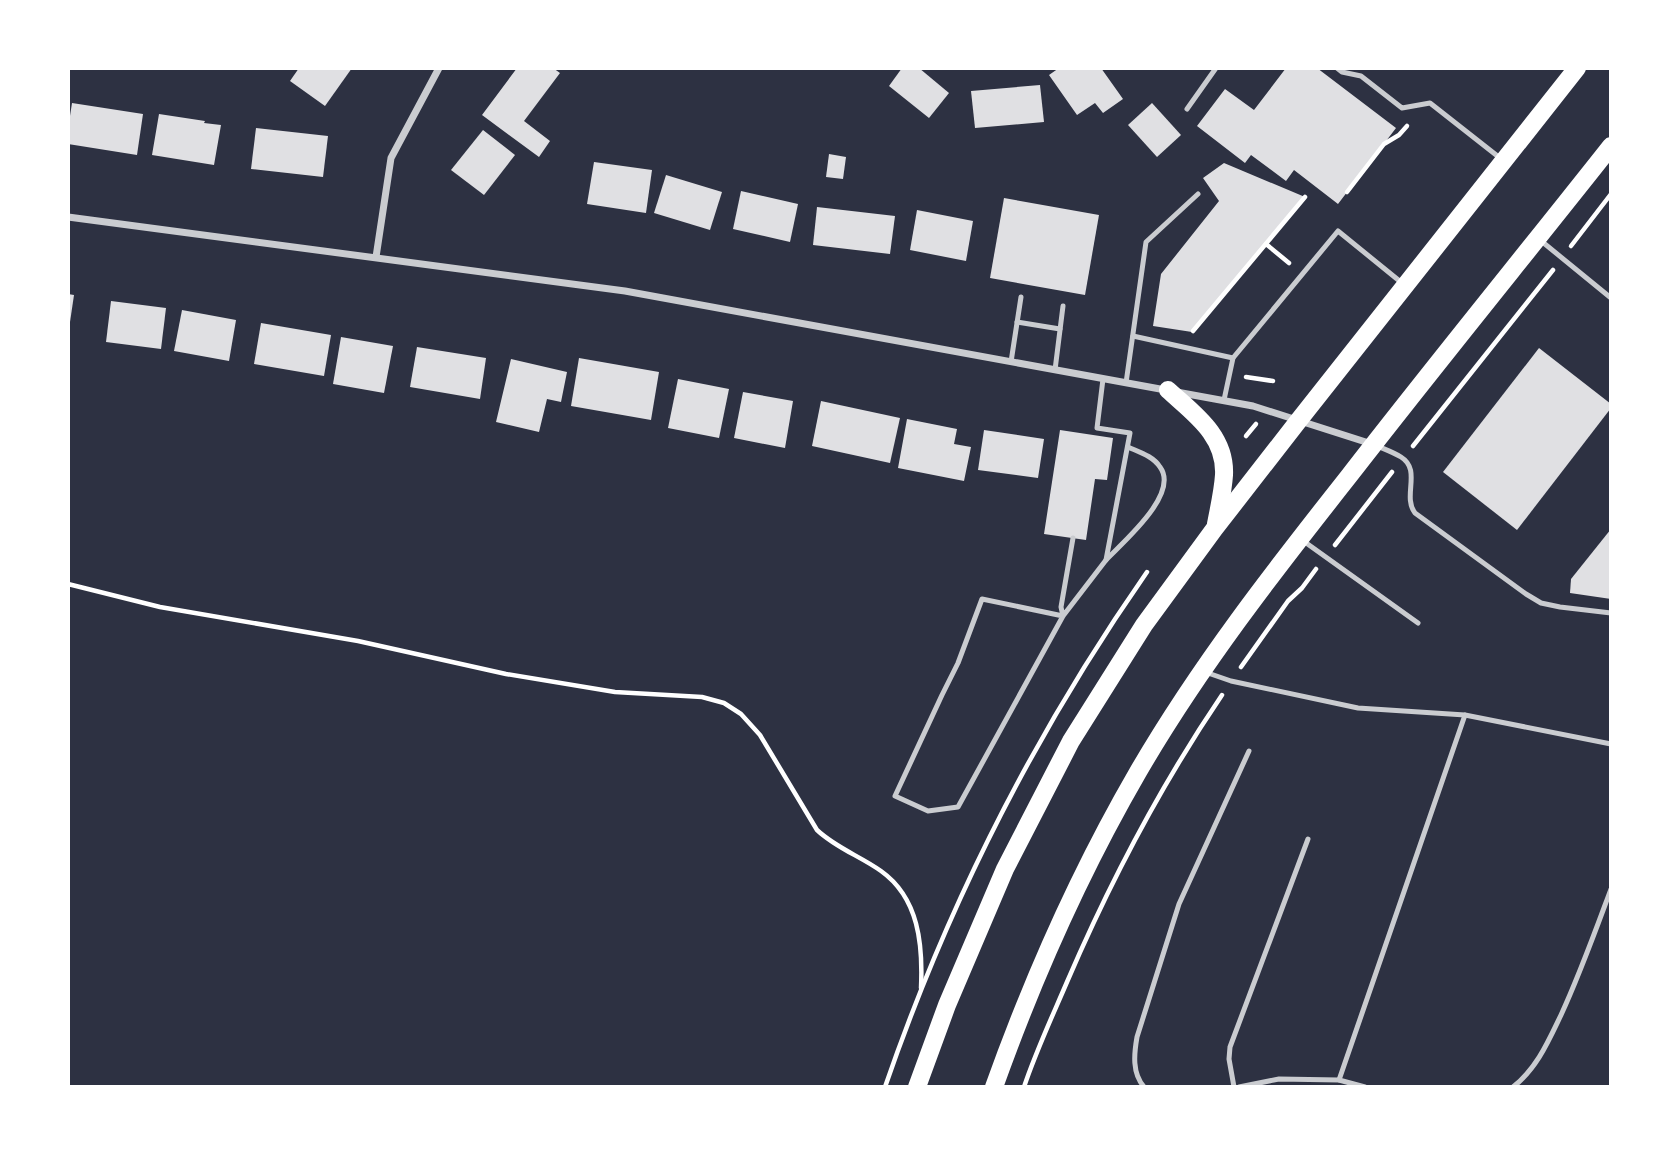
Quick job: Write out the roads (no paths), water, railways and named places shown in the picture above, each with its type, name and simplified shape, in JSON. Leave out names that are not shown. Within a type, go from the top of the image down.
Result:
[{"type":"main road","points":[[917,1087],[939,1023],[987,908],[1071,741],[1144,625],[1298,420],[1577,68]]},
{"type":"main road","points":[[994,1087],[1041,964],[1098,847],[1137,774],[1203,671],[1299,539],[1611,146]]},
{"type":"main road","points":[[1168,390],[1208,427],[1220,448],[1224,472],[1215,528]]},
{"type":"street","points":[[376,257],[390,158],[439,68]]},
{"type":"street","points":[[68,218],[625,291],[1224,400],[1260,408],[1373,444]]},
{"type":"lane","points":[[1187,109],[1216,68]]},
{"type":"lane","points":[[1341,69],[1361,76],[1402,108],[1430,103],[1503,160]]},
{"type":"lane","points":[[1126,383],[1146,242],[1198,194]]},
{"type":"lane","points":[[1224,400],[1233,358],[1338,231],[1405,285]]},
{"type":"lane","points":[[1538,238],[1611,298]]},
{"type":"lane","points":[[1011,362],[1021,297]]},
{"type":"lane","points":[[1055,370],[1063,306]]},
{"type":"lane","points":[[1017,322],[1060,329]]},
{"type":"lane","points":[[1133,336],[1233,358]]},
{"type":"lane","points":[[1103,379],[1097,428],[1130,433],[1106,560]]},
{"type":"lane","points":[[1373,444],[1403,458],[1411,469],[1409,497],[1415,513],[1507,580],[1541,603],[1611,613]]},
{"type":"lane","points":[[1063,616],[982,599],[958,663],[895,796],[928,811],[958,807],[1063,616],[1106,560],[1154,508],[1165,486],[1161,467],[1145,454],[1128,447]]},
{"type":"lane","points":[[1063,616],[1061,607],[1073,538]]},
{"type":"lane","points":[[1299,539],[1418,623]]},
{"type":"lane","points":[[1203,671],[1231,681],[1358,708],[1465,715],[1611,744]]},
{"type":"lane","points":[[1339,1080],[1465,715]]},
{"type":"lane","points":[[1144,1087],[1135,1064],[1137,1037],[1179,904],[1249,751]]},
{"type":"lane","points":[[1234,1087],[1229,1059],[1230,1047],[1308,839]]},
{"type":"lane","points":[[1513,1087],[1528,1073],[1543,1052],[1576,984],[1611,889]]},
{"type":"lane","points":[[1240,1087],[1279,1079],[1339,1080],[1365,1087]]}]
